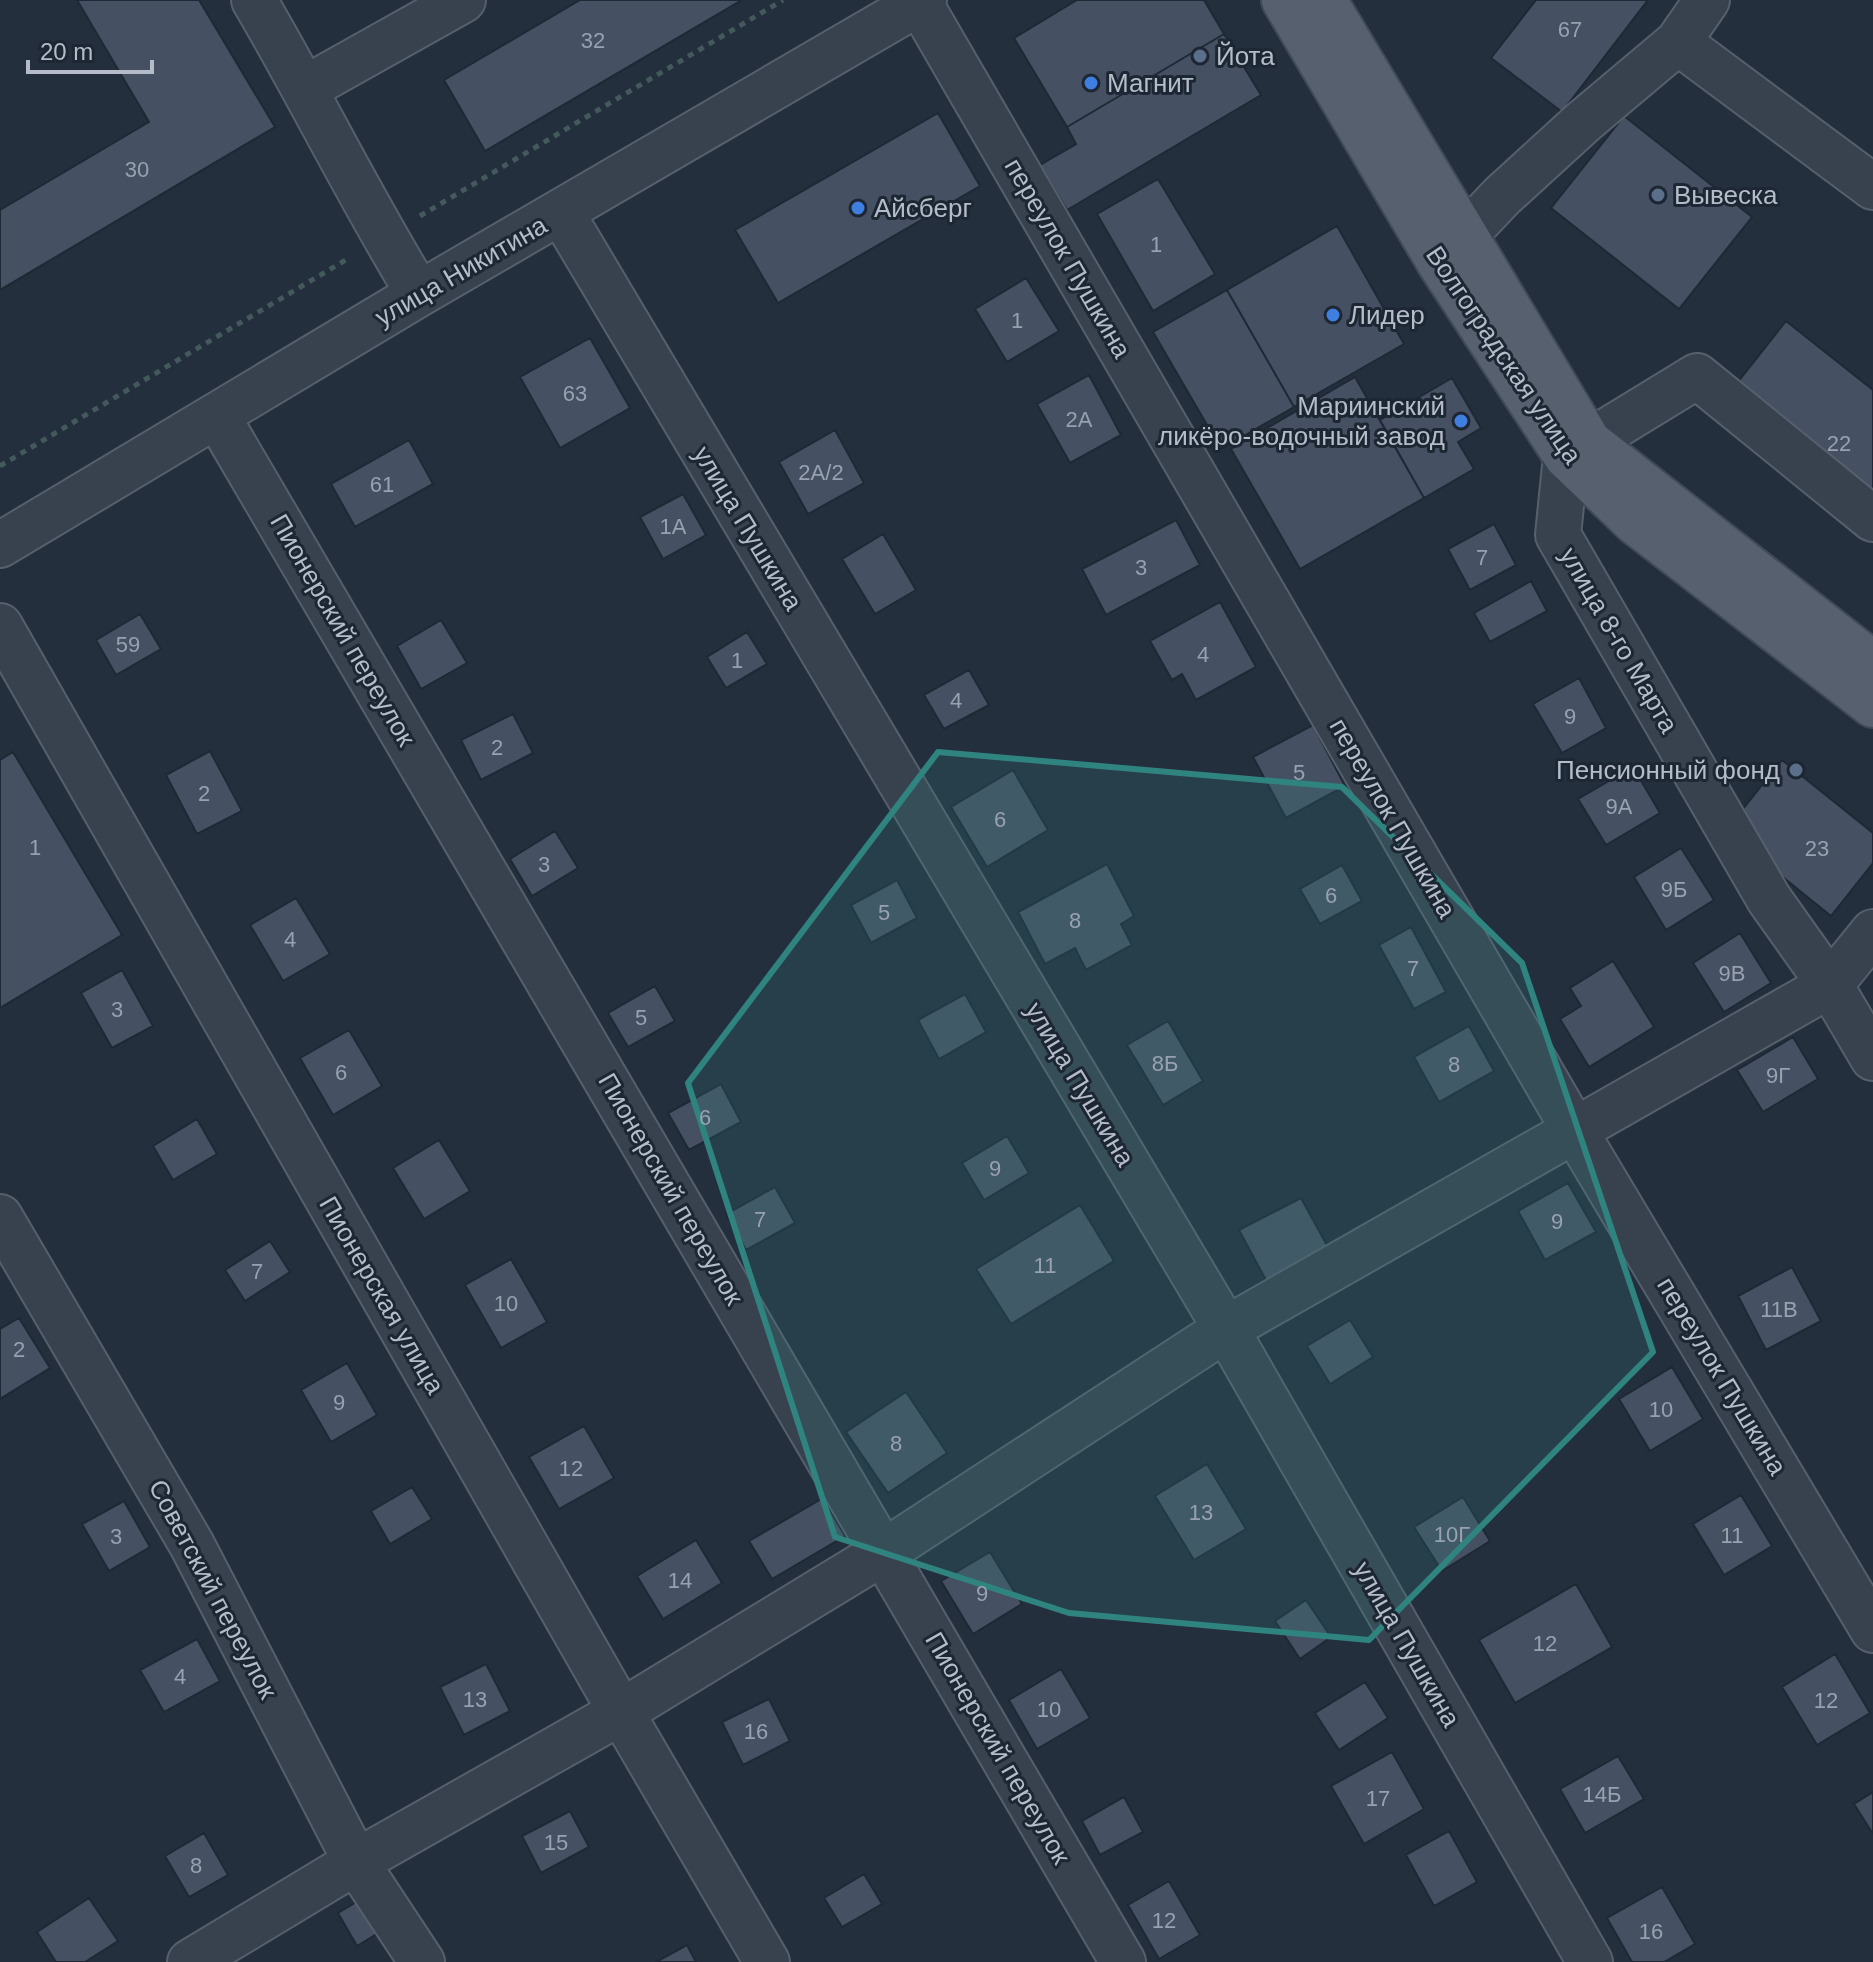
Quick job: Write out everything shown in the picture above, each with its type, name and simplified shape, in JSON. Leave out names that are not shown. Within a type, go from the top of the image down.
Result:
[{"type":"main road","name":"Волгоградская улица","points":[[1284,0],[1439,262],[1635,522],[1873,705]]},
{"type":"main road","points":[[1324,0],[1464,236],[1578,449],[1873,664]]},
{"type":"street","points":[[254,0],[419,294]]},
{"type":"street","points":[[306,88],[463,0]]},
{"type":"street","points":[[1464,236],[1502,196],[1583,122],[1678,42],[1707,0]]},
{"type":"street","name":"улица Никитина","points":[[0,545],[419,294],[922,1]]},
{"type":"street","name":"переулок Пушкина","points":[[922,1],[1575,1131],[1873,1630]]},
{"type":"street","points":[[1678,42],[1873,187]]},
{"type":"street","name":"улица Пушкина","points":[[561,212],[1226,1329],[1590,1962]]},
{"type":"street","points":[[1578,449],[1697,376],[1873,519]]},
{"type":"street","name":"Пионерский переулок","points":[[217,416],[1123,1962]]},
{"type":"street","name":"улица 8-го Марта","points":[[1578,449],[1558,535],[1769,899],[1830,985],[1873,1058]]},
{"type":"street","name":"Пионерская улица","points":[[0,626],[767,1962]]},
{"type":"street","points":[[190,1962],[356,1862],[621,1712],[884,1552],[1226,1329],[1830,985],[1873,932]]},
{"type":"street","name":"Советский переулок","points":[[0,1217],[192,1545],[356,1862],[422,1962]]},
{"type":"highlighted area","points":[[938,752],[1342,787],[1522,963],[1653,1352],[1369,1640],[1069,1613],[835,1537],[688,1083]]},
{"type":"building","points":[[77,0],[199,0],[275,127],[0,290],[0,210],[149,122]]},
{"type":"building","points":[[580,0],[742,0],[485,151],[444,80]]},
{"type":"building","name":"Магнит","points":[[1077,0],[1204,0],[1224,34],[1067,127],[1014,38]]},
{"type":"building","points":[[1536,0],[1648,0],[1562,112],[1491,58]]},
{"type":"building","points":[[1224,34],[1261,95],[1067,210],[1040,165],[1076,144],[1067,127]]},
{"type":"building","name":"Айсберг","points":[[938,113],[980,186],[778,303],[735,230]]},
{"type":"building","points":[[1624,116],[1752,217],[1679,309],[1551,208]]},
{"type":"building","points":[[1158,179],[1215,274],[1153,311],[1097,214]]},
{"type":"building","points":[[1337,226],[1404,344],[1294,407],[1227,290]]},
{"type":"building","points":[[1026,278],[1059,331],[1007,362],[975,309]]},
{"type":"building","points":[[1227,290],[1294,407],[1221,449],[1153,332]]},
{"type":"building","points":[[1786,321],[1873,390],[1873,497],[1734,387]]},
{"type":"building","points":[[590,338],[630,408],[560,448],[520,377]]},
{"type":"building","points":[[1089,375],[1121,435],[1070,463],[1037,404]]},
{"type":"building","points":[[1355,377],[1424,498],[1300,569],[1231,449]]},
{"type":"building","points":[[1452,378],[1481,428],[1458,442],[1474,469],[1424,498],[1380,420]]},
{"type":"building","points":[[835,430],[864,483],[808,514],[779,462]]},
{"type":"building","points":[[409,440],[433,484],[355,527],[331,484]]},
{"type":"building","points":[[683,494],[706,535],[663,559],[640,517]]},
{"type":"building","points":[[1176,520],[1200,565],[1106,615],[1082,569]]},
{"type":"building","points":[[1494,524],[1516,565],[1470,590],[1448,549]]},
{"type":"building","points":[[883,534],[916,590],[875,614],[842,559]]},
{"type":"building","points":[[1531,581],[1547,611],[1490,642],[1474,613]]},
{"type":"building","points":[[1220,602],[1256,667],[1196,700],[1182,674],[1172,680],[1150,641]]},
{"type":"building","points":[[140,614],[161,649],[116,675],[96,640]]},
{"type":"building","points":[[441,620],[467,663],[421,689],[397,646]]},
{"type":"building","points":[[747,632],[767,664],[726,688],[707,657]]},
{"type":"building","points":[[969,670],[989,705],[944,729],[924,695]]},
{"type":"building","points":[[1579,678],[1606,728],[1562,753],[1533,704]]},
{"type":"building","points":[[513,714],[533,753],[481,780],[461,740]]},
{"type":"building","points":[[1313,725],[1345,786],[1286,818],[1253,757]]},
{"type":"building","points":[[210,751],[242,811],[197,834],[166,775]]},
{"type":"building","points":[[13,752],[122,935],[0,1008],[0,760]]},
{"type":"building","points":[[1782,760],[1873,833],[1873,863],[1831,916],[1779,874],[1739,814]]},
{"type":"building","points":[[1633,767],[1660,813],[1606,845],[1578,799]]},
{"type":"building","points":[[1013,770],[1048,830],[987,867],[951,807]]},
{"type":"building","points":[[555,831],[578,868],[532,896],[510,859]]},
{"type":"building","points":[[1681,848],[1714,900],[1666,930],[1634,877]]},
{"type":"building","points":[[1107,864],[1134,916],[1121,924],[1132,945],[1086,970],[1075,948],[1045,964],[1018,912]]},
{"type":"building","points":[[1342,865],[1362,901],[1320,924],[1300,889]]},
{"type":"building","points":[[897,880],[917,918],[871,943],[851,905]]},
{"type":"building","points":[[296,898],[330,954],[283,981],[250,925]]},
{"type":"building","points":[[1411,927],[1446,992],[1414,1009],[1379,945]]},
{"type":"building","points":[[1740,933],[1771,983],[1724,1012],[1693,963]]},
{"type":"building","points":[[1613,961],[1654,1027],[1589,1067],[1560,1019],[1581,1006],[1570,988]]},
{"type":"building","points":[[122,970],[153,1026],[112,1048],[81,993]]},
{"type":"building","points":[[655,986],[675,1021],[628,1047],[608,1013]]},
{"type":"building","points":[[965,994],[986,1032],[939,1059],[918,1020]]},
{"type":"building","points":[[1168,1021],[1203,1081],[1163,1105],[1127,1045]]},
{"type":"building","points":[[1469,1026],[1494,1071],[1439,1102],[1414,1057]]},
{"type":"building","points":[[349,1030],[382,1086],[333,1115],[300,1058]]},
{"type":"building","points":[[1793,1037],[1818,1079],[1763,1112],[1737,1070]]},
{"type":"building","points":[[721,1084],[741,1122],[689,1150],[668,1113]]},
{"type":"building","points":[[197,1119],[217,1154],[173,1180],[153,1146]]},
{"type":"building","points":[[1007,1136],[1029,1173],[984,1200],[962,1163]]},
{"type":"building","points":[[439,1140],[470,1191],[424,1219],[393,1168]]},
{"type":"building","points":[[1568,1183],[1596,1232],[1545,1260],[1518,1211]]},
{"type":"building","points":[[775,1187],[795,1223],[746,1250],[726,1214]]},
{"type":"building","points":[[1301,1198],[1329,1249],[1267,1282],[1239,1230]]},
{"type":"building","points":[[1080,1205],[1114,1261],[1011,1324],[976,1269]]},
{"type":"building","points":[[270,1241],[290,1272],[245,1301],[225,1270]]},
{"type":"building","points":[[511,1259],[547,1322],[501,1348],[465,1285]]},
{"type":"building","points":[[1792,1267],[1821,1321],[1766,1350],[1738,1296]]},
{"type":"building","points":[[19,1318],[50,1368],[0,1399],[0,1329]]},
{"type":"building","points":[[1350,1320],[1373,1357],[1330,1384],[1307,1346]]},
{"type":"building","points":[[347,1363],[377,1415],[331,1442],[301,1390]]},
{"type":"building","points":[[1672,1367],[1703,1419],[1650,1451],[1619,1399]]},
{"type":"building","points":[[906,1392],[947,1453],[888,1493],[846,1432]]},
{"type":"building","points":[[584,1426],[614,1478],[559,1509],[529,1457]]},
{"type":"building","points":[[1207,1464],[1246,1529],[1194,1560],[1155,1496]]},
{"type":"building","points":[[412,1487],[432,1519],[390,1544],[371,1511]]},
{"type":"building","points":[[1741,1495],[1772,1546],[1724,1575],[1693,1524]]},
{"type":"building","points":[[1463,1497],[1490,1541],[1442,1571],[1414,1527]]},
{"type":"building","points":[[823,1498],[845,1536],[772,1579],[749,1541]]},
{"type":"building","points":[[124,1501],[150,1547],[109,1571],[82,1524]]},
{"type":"building","points":[[696,1540],[722,1583],[663,1619],[637,1576]]},
{"type":"building","points":[[990,1552],[1022,1604],[973,1634],[941,1581]]},
{"type":"building","points":[[1576,1584],[1612,1647],[1515,1703],[1479,1640]]},
{"type":"building","points":[[1306,1600],[1331,1637],[1300,1659],[1275,1621]]},
{"type":"building","points":[[197,1639],[220,1681],[164,1712],[140,1670]]},
{"type":"building","points":[[1835,1654],[1870,1713],[1817,1745],[1782,1687]]},
{"type":"building","points":[[486,1664],[510,1711],[464,1735],[440,1687]]},
{"type":"building","points":[[1061,1669],[1090,1718],[1037,1749],[1009,1700]]},
{"type":"building","points":[[1365,1682],[1388,1718],[1339,1750],[1315,1713]]},
{"type":"building","points":[[769,1699],[790,1741],[743,1765],[722,1722]]},
{"type":"building","points":[[1392,1752],[1424,1809],[1364,1844],[1331,1786]]},
{"type":"building","points":[[1618,1756],[1644,1799],[1585,1833],[1560,1789]]},
{"type":"building","points":[[1873,1792],[1873,1834],[1854,1804]]},
{"type":"building","points":[[1124,1797],[1143,1832],[1100,1855],[1082,1821]]},
{"type":"building","points":[[570,1811],[589,1847],[541,1873],[522,1836]]},
{"type":"building","points":[[1449,1831],[1477,1882],[1434,1906],[1406,1855]]},
{"type":"building","points":[[204,1833],[228,1875],[189,1897],[165,1856]]},
{"type":"building","points":[[864,1874],[882,1904],[842,1927],[824,1898]]},
{"type":"building","points":[[1169,1881],[1200,1935],[1159,1959],[1128,1905]]},
{"type":"building","points":[[1662,1887],[1695,1944],[1664,1962],[1632,1962],[1607,1918]]},
{"type":"building","points":[[89,1898],[118,1941],[85,1962],[56,1962],[37,1932]]},
{"type":"building","points":[[363,1898],[383,1930],[357,1946],[338,1913]]},
{"type":"building","points":[[687,1945],[696,1962],[656,1962]]},
{"type":"place","name":"Йота","points":[[1200,56]]},
{"type":"place","name":"Магнит","points":[[1091,83]]},
{"type":"place","name":"Вывеска","points":[[1658,195]]},
{"type":"place","name":"Айсберг","points":[[858,208]]},
{"type":"place","name":"Лидер","points":[[1333,315]]},
{"type":"place","name":"Мариинский ликёро-водочный завод","points":[[1461,421]]},
{"type":"place","name":"Пенсионный фонд","points":[[1796,770]]}]
